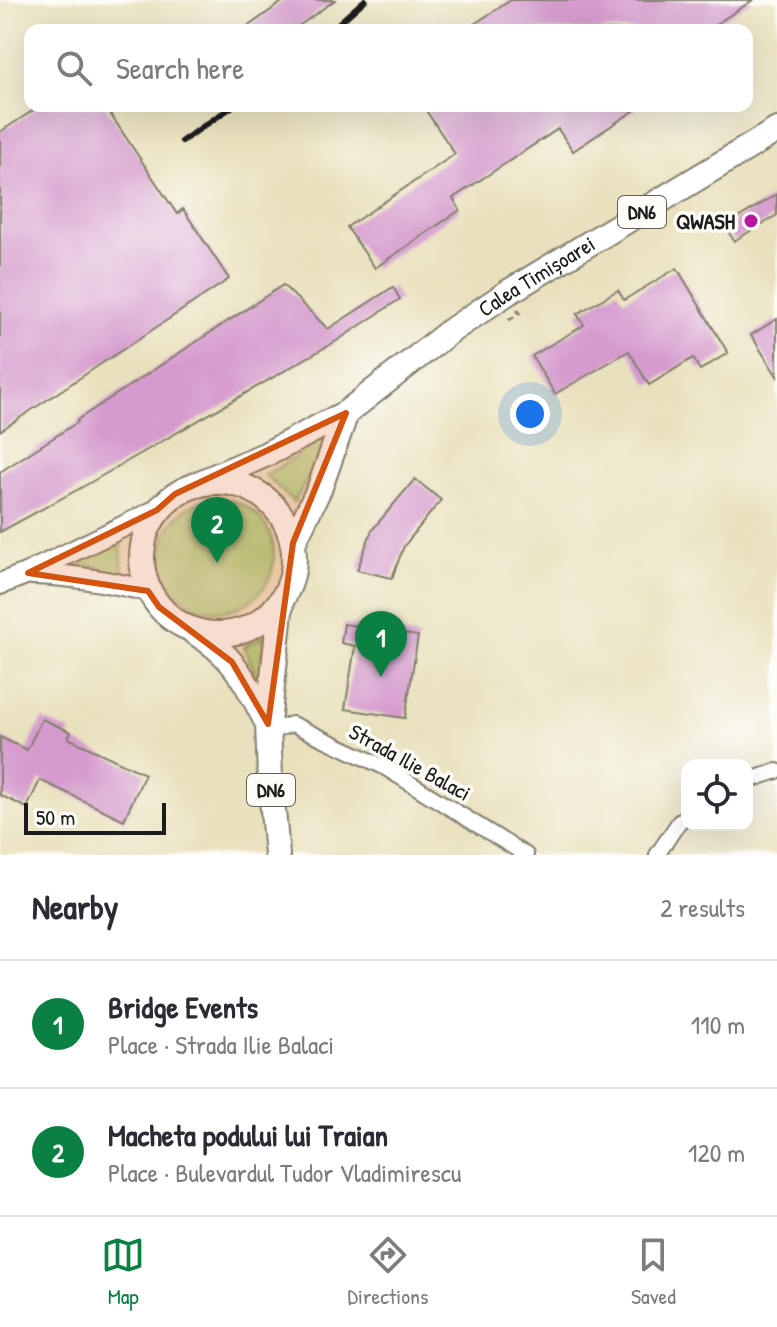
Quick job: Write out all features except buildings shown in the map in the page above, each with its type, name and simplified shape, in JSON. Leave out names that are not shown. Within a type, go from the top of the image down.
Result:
[{"type":"main road","name":"Calea Timișoarei","points":[[197,484],[267,454],[346,413],[449,332],[507,293],[777,130]]},
{"type":"main road","name":"DN6","points":[[277,855],[268,728],[287,596],[298,549],[346,413]]},
{"type":"main road","points":[[197,484],[222,481],[247,486],[269,500],[285,519],[298,549]]},
{"type":"main road","name":"DN6","points":[[157,510],[175,494],[197,484]]},
{"type":"main road","points":[[0,584],[157,510]]},
{"type":"main road","points":[[148,591],[142,571],[141,550],[146,529],[157,510]]},
{"type":"main road","points":[[28,573],[73,575],[148,591]]},
{"type":"main road","name":"DN6","points":[[148,591],[173,620],[218,648],[232,662],[247,684],[268,728]]},
{"type":"main road","points":[[190,629],[210,634],[230,633],[249,627],[267,617],[287,596]]},
{"type":"street","name":"Strada Ilie Balaci","points":[[268,728],[292,724],[384,767],[526,855]]},
{"type":"street","points":[[753,779],[777,771]]},
{"type":"street","points":[[657,855],[681,820]]},
{"type":"path","points":[[506,322],[520,313]]},
{"type":"path","points":[[287,596],[299,576],[298,549]]},
{"type":"highlighted area","points":[[346,413],[293,543],[268,724],[232,662],[159,607],[148,591],[28,573],[157,510],[175,494]]},
{"type":"green space","points":[[338,424],[294,503],[265,475],[297,456]]},
{"type":"green space","points":[[218,499],[239,504],[257,516],[269,534],[274,555],[269,576],[257,594],[239,606],[218,611],[197,606],[179,594],[167,576],[162,555],[167,534],[179,516],[197,504]]},
{"type":"green space","points":[[121,544],[123,577],[96,566],[61,564]]},
{"type":"green space","points":[[264,636],[262,654],[263,701],[244,646]]},
{"type":"railway","points":[[338,24],[365,0]]},
{"type":"railway","points":[[182,141],[224,112]]},
{"type":"place","name":"QWASH","points":[[751,221]]},
{"type":"place","name":"Macheta podului lui Traian","points":[[217,563]]},
{"type":"place","name":"Bridge Events","points":[[381,677]]}]
